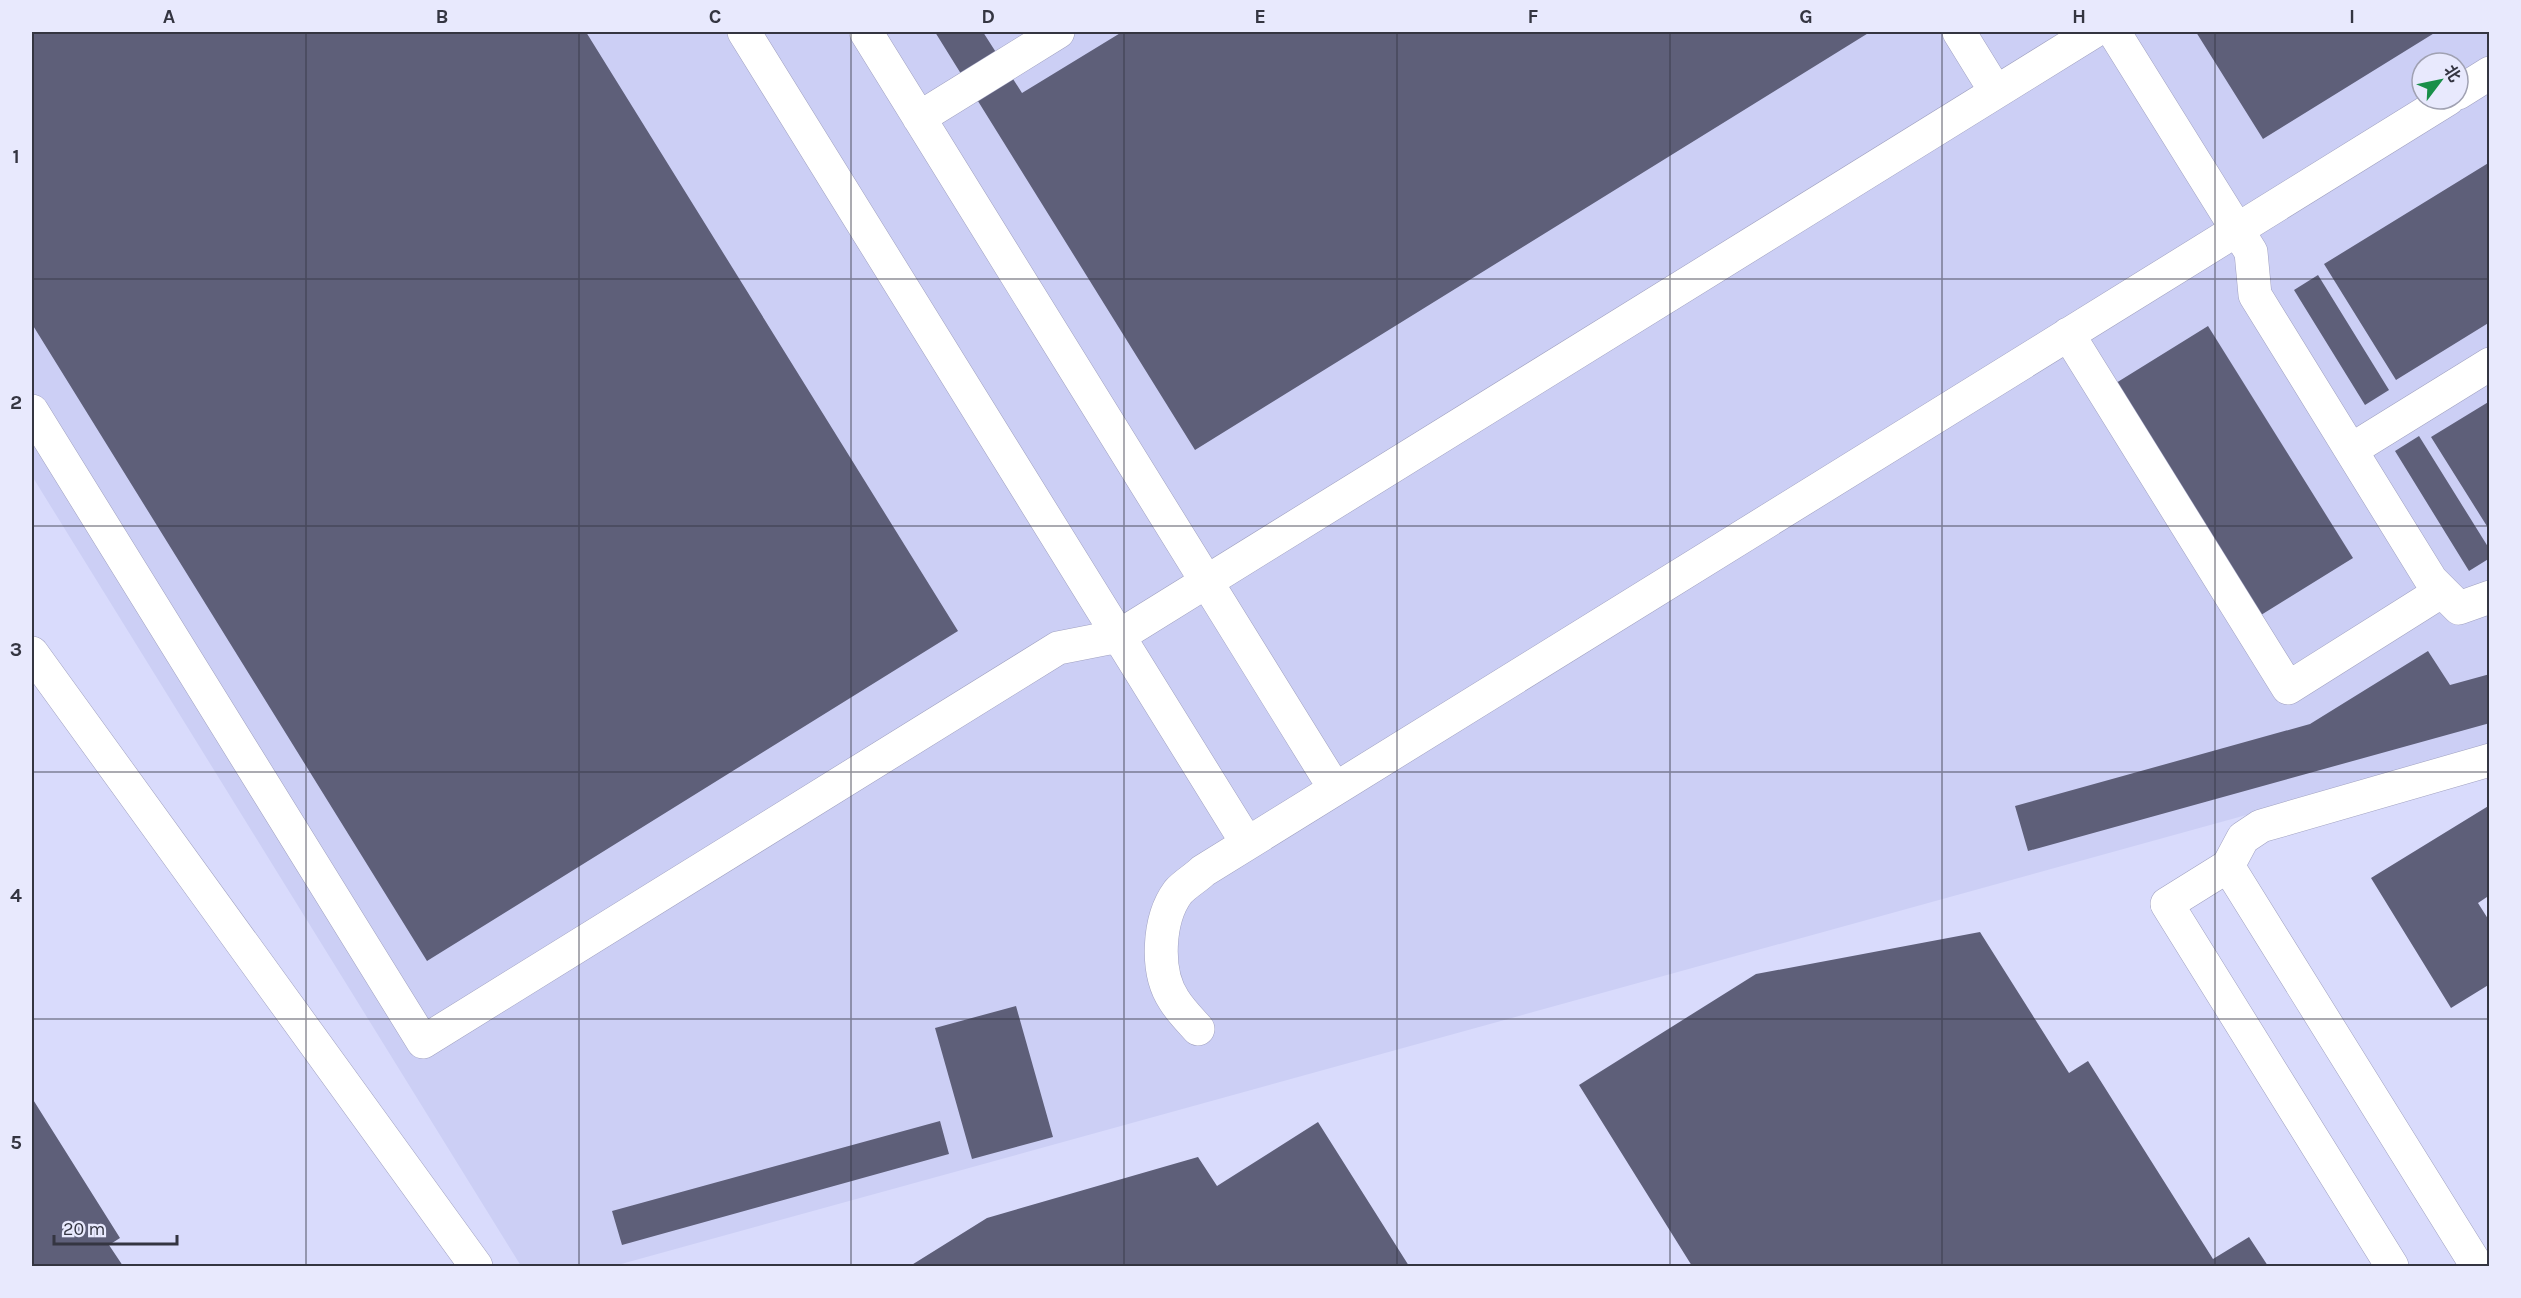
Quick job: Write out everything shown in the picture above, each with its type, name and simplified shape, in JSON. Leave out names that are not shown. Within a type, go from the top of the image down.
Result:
[{"type":"street","points":[[744,32],[1247,843]]},
{"type":"street","points":[[866,32],[1335,789]]},
{"type":"street","points":[[919,118],[1058,32]]},
{"type":"street","points":[[1959,32],[1996,92]]},
{"type":"street","points":[[32,411],[423,1042],[1058,648],[1119,636],[2093,32]]},
{"type":"street","points":[[2114,32],[2251,252],[2255,295],[2431,580],[2459,608],[2490,597]]},
{"type":"street","points":[[2470,86],[2490,73]]},
{"type":"street","points":[[1198,1029],[1173,999],[1164,977],[1162,944],[1168,912],[1179,892],[1203,871],[2429,111]]},
{"type":"street","points":[[2068,334],[2288,688],[2442,591]]},
{"type":"street","points":[[2351,450],[2490,364]]},
{"type":"street","points":[[32,653],[476,1266]]},
{"type":"street","points":[[2392,1266],[2167,904],[2228,867],[2243,838],[2261,826],[2490,760]]},
{"type":"street","points":[[2228,867],[2477,1266]]},
{"type":"shaded area","points":[[32,32],[2489,32],[2489,748],[614,1266],[521,1266],[32,476]]},
{"type":"building","points":[[32,32],[586,32],[958,631],[427,961],[32,324]]},
{"type":"building","points":[[935,32],[983,32],[1022,93],[1122,32],[1870,32],[1195,450]]},
{"type":"building","points":[[2196,32],[2436,32],[2263,139]]},
{"type":"building","points":[[2490,162],[2490,322],[2396,380],[2324,264]]},
{"type":"building","points":[[2318,275],[2389,390],[2365,405],[2294,290]]},
{"type":"building","points":[[2208,326],[2353,558],[2261,615],[2116,383]]},
{"type":"building","points":[[2490,401],[2490,531],[2431,437]]},
{"type":"building","points":[[2419,436],[2490,550],[2490,558],[2469,571],[2395,451]]},
{"type":"building","points":[[2428,651],[2450,685],[2490,674],[2490,723],[2028,851],[2015,806],[2310,724]]},
{"type":"building","points":[[2490,805],[2490,895],[2478,903],[2490,922],[2490,984],[2451,1008],[2371,878]]},
{"type":"building","points":[[1980,932],[2069,1073],[2088,1061],[2213,1259],[2249,1237],[2268,1266],[1692,1266],[1579,1085],[1756,974]]},
{"type":"building","points":[[1016,1006],[1053,1137],[972,1159],[935,1028]]},
{"type":"building","points":[[32,1098],[120,1238],[109,1245],[123,1266],[32,1266]]},
{"type":"building","points":[[940,1121],[949,1154],[622,1245],[612,1211]]},
{"type":"building","points":[[1318,1122],[1409,1266],[910,1266],[987,1218],[1198,1157],[1217,1186]]}]
